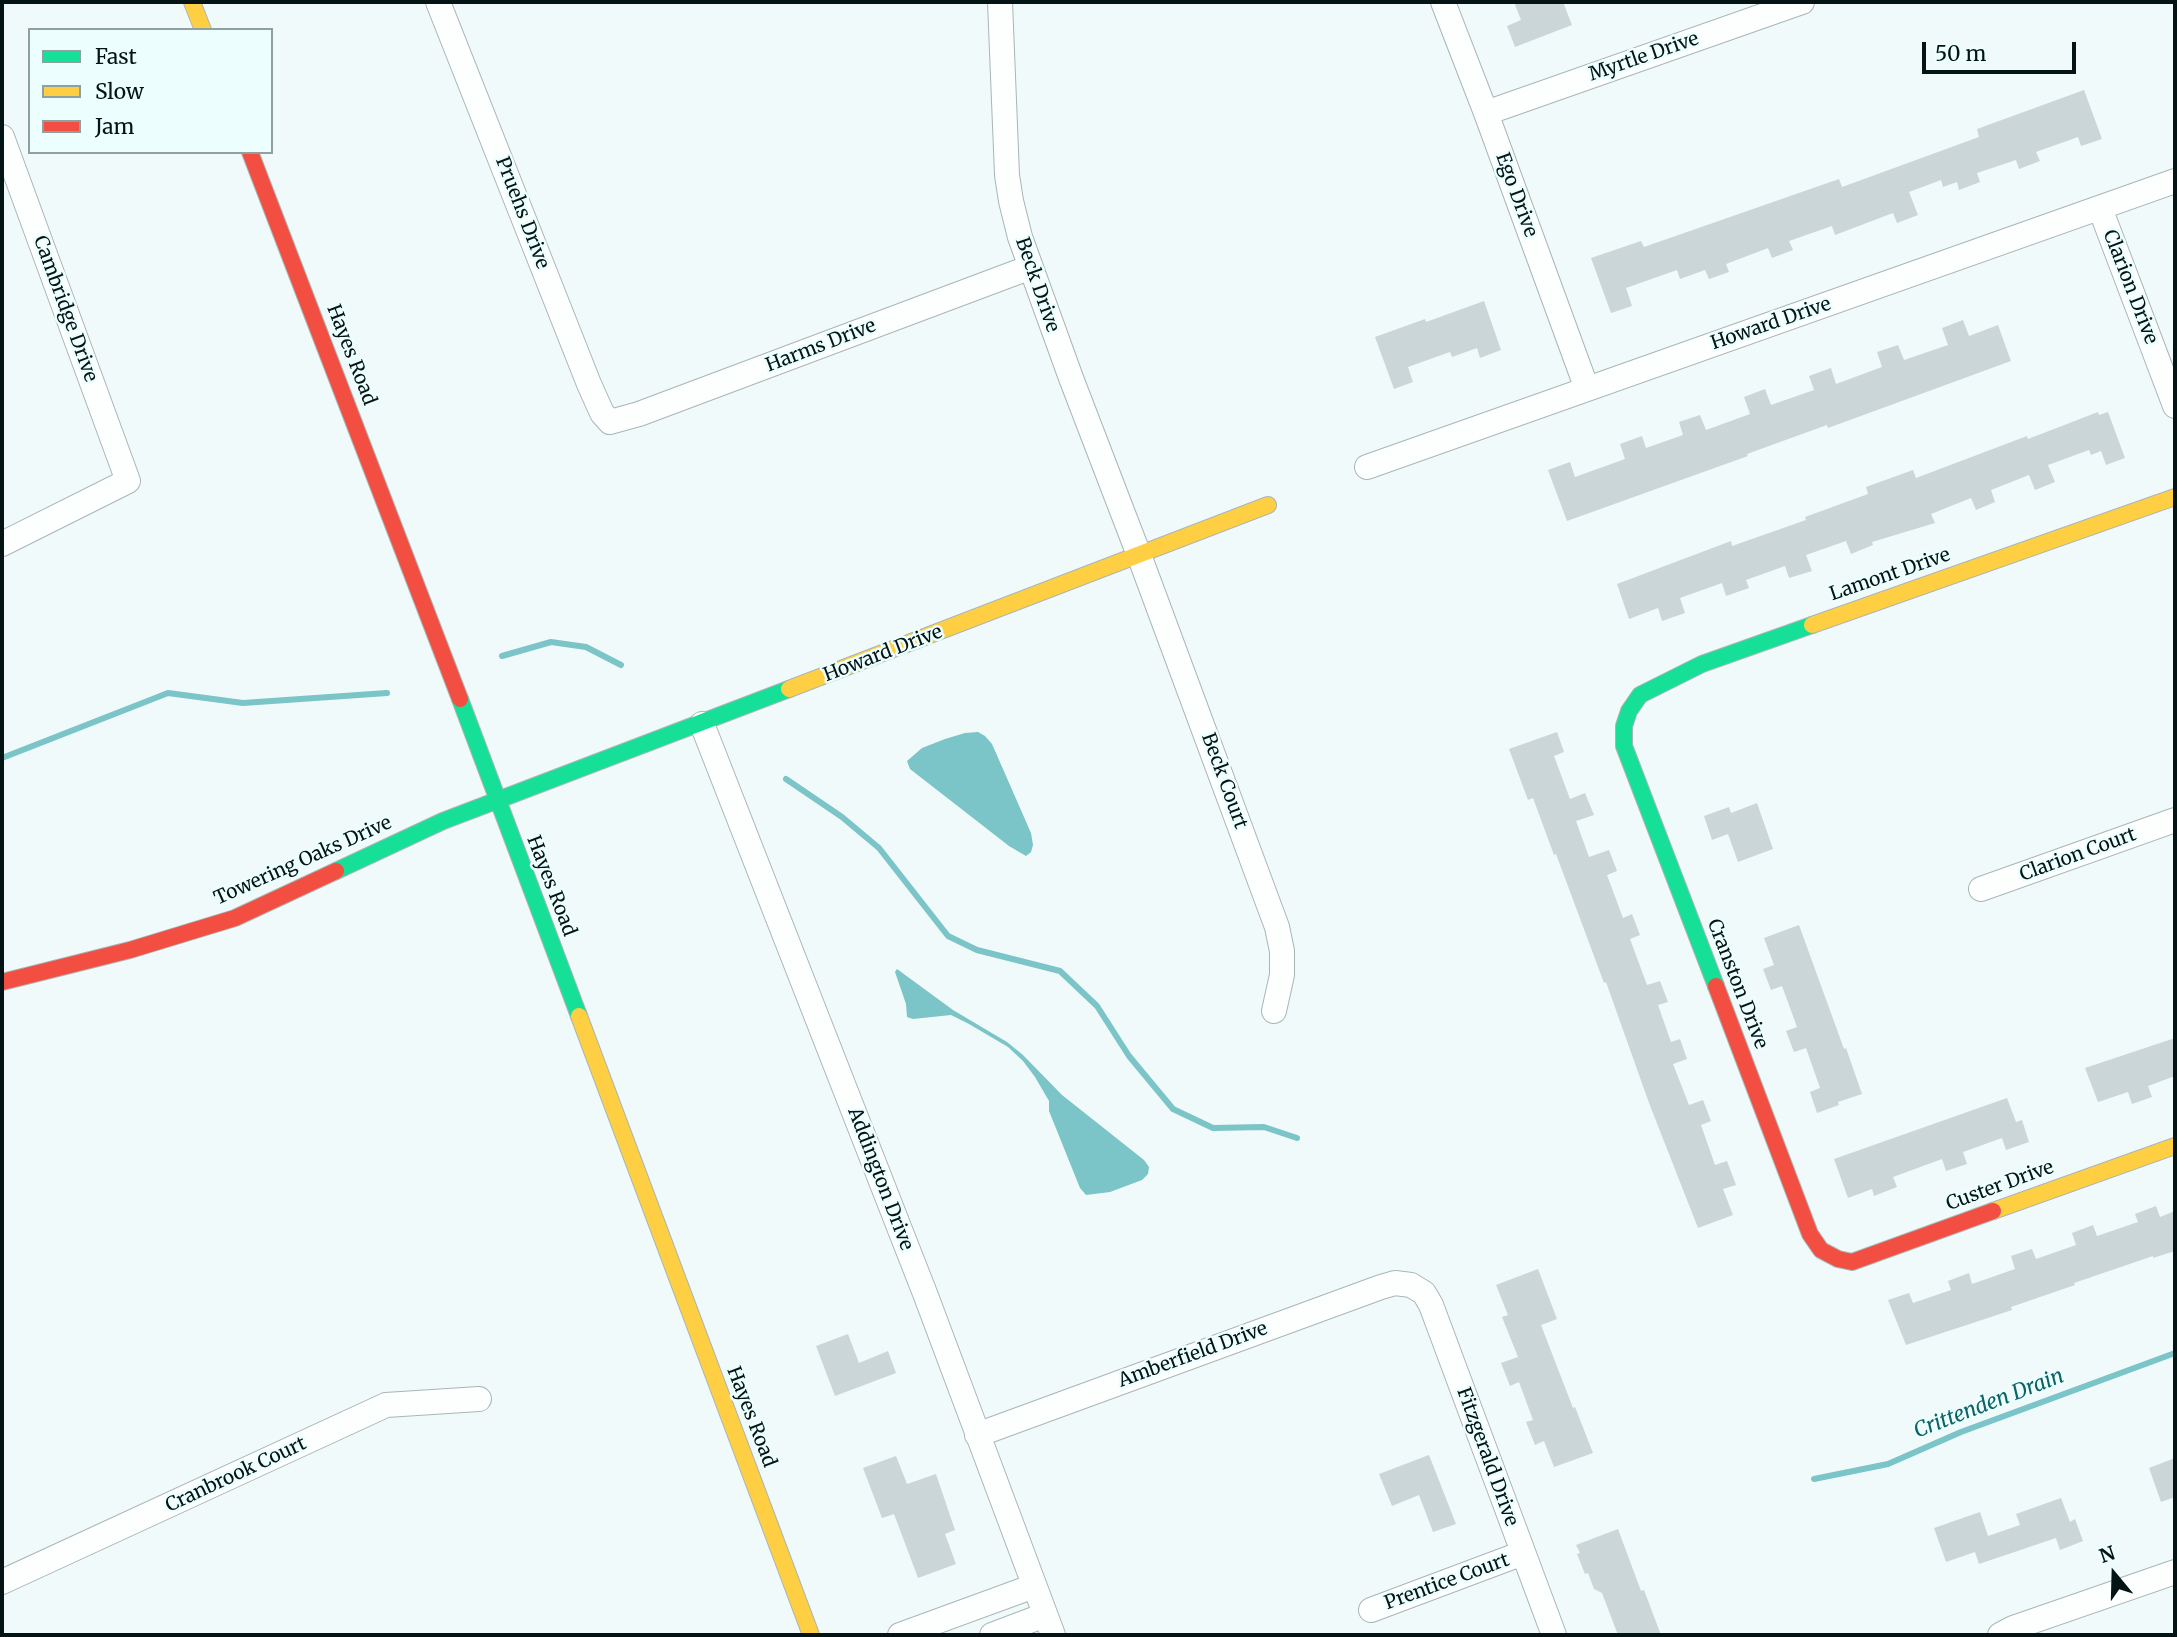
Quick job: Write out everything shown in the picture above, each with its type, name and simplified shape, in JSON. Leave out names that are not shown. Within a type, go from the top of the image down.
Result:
[{"type":"street","points":[[192,2],[202,28]]},
{"type":"street","name":"Pruehs Drive","points":[[438,2],[589,384],[602,413],[610,422]]},
{"type":"street","name":"Beck Drive","points":[[1000,2],[1007,175],[1020,237],[1070,378],[1139,555]]},
{"type":"street","name":"Ego Drive","points":[[1443,2],[1587,389]]},
{"type":"street","name":"Myrtle Drive","points":[[1486,113],[1758,9],[1802,2]]},
{"type":"street","name":"Cambridge Drive","points":[[2,137],[128,481],[2,544]]},
{"type":"street","name":"Hayes Road","points":[[251,154],[452,677],[811,1635]]},
{"type":"street","name":"Howard Drive","points":[[1367,467],[2175,181]]},
{"type":"street","name":"Clarion Drive","points":[[2100,208],[2175,406]]},
{"type":"street","name":"Harms Drive","points":[[610,422],[639,414],[1031,267]]},
{"type":"street","name":"Lamont Drive","points":[[1629,711],[1640,695],[1702,664],[2175,497]]},
{"type":"street","name":"Howard Drive","points":[[497,801],[1268,505]]},
{"type":"street","name":"Beck Court","points":[[1139,555],[1277,926],[1282,951],[1282,975],[1274,1011]]},
{"type":"street","name":"Cranston Drive","points":[[1629,711],[1624,726],[1624,746],[1805,1221],[1821,1250],[1838,1259]]},
{"type":"street","name":"Addington Drive","points":[[702,724],[926,1296],[1049,1625]]},
{"type":"street","name":"Towering Oaks Drive","points":[[2,982],[130,950],[235,918],[443,821],[497,801]]},
{"type":"street","name":"Clarion Court","points":[[1981,890],[2175,820]]},
{"type":"street","name":"Custer Drive","points":[[1838,1259],[1852,1262],[2175,1146]]},
{"type":"street","name":"Amberfield Drive","points":[[977,1435],[1381,1287],[1395,1283],[1411,1285]]},
{"type":"street","name":"Fitzgerald Drive","points":[[1411,1285],[1424,1293],[1430,1305],[1555,1635]]},
{"type":"street","name":"Cranbrook Court","points":[[2,1582],[386,1405],[479,1399]]},
{"type":"street","name":"Prentice Court","points":[[1371,1610],[1523,1553]]},
{"type":"street","points":[[2000,1635],[2175,1572]]},
{"type":"street","points":[[900,1635],[1034,1586]]},
{"type":"street","points":[[992,1635],[1049,1625]]},
{"type":"water","points":[[978,732],[992,744],[1031,833],[1033,845],[1026,856],[1009,846],[910,769],[907,761],[922,748],[965,733]]},
{"type":"water","points":[[897,969],[953,1010],[1007,1042],[1023,1055],[1062,1095],[1144,1160],[1149,1167],[1148,1174],[1142,1180],[1110,1192],[1086,1195],[1080,1188],[1049,1111],[1049,1101],[1023,1061],[1008,1047],[951,1015],[913,1019],[907,1017],[906,1004],[895,972]]},
{"type":"building","points":[[1514,2],[1563,2],[1572,25],[1515,47],[1507,26],[1521,20]]},
{"type":"building","points":[[2084,90],[2102,139],[2081,146],[2078,137],[2036,152],[2040,161],[2019,169],[2016,160],[1977,173],[1980,182],[1959,190],[1957,182],[1943,187],[1941,180],[1909,192],[1918,215],[1897,223],[1893,213],[1835,235],[1832,226],[1789,241],[1793,250],[1772,258],[1768,248],[1726,264],[1729,272],[1709,279],[1705,270],[1680,279],[1677,270],[1626,288],[1632,306],[1611,313],[1591,258],[1641,241],[1644,247],[1839,179],[1842,187],[1979,137],[1977,129]]},
{"type":"building","points":[[1484,301],[1501,350],[1480,358],[1477,348],[1452,357],[1450,352],[1408,367],[1413,382],[1394,389],[1375,337]]},
{"type":"building","points":[[1963,320],[1969,336],[1998,325],[2011,361],[1828,428],[1827,425],[1567,521],[1548,470],[1570,462],[1575,477],[1625,459],[1620,444],[1642,436],[1646,448],[1683,435],[1679,422],[1700,415],[1706,430],[1750,414],[1744,397],[1765,389],[1771,405],[1814,390],[1809,376],[1831,368],[1836,384],[1882,367],[1877,352],[1898,345],[1904,360],[1948,345],[1942,328]]},
{"type":"building","points":[[2098,412],[2099,415],[2108,412],[2125,458],[2106,465],[2101,451],[2091,455],[2089,450],[2048,465],[2055,482],[2035,490],[2029,475],[1991,490],[1995,502],[1976,510],[1971,498],[1931,514],[1935,523],[1872,542],[1873,545],[1851,554],[1846,541],[1806,555],[1812,571],[1789,578],[1785,566],[1746,580],[1749,588],[1726,596],[1722,583],[1680,598],[1685,613],[1662,621],[1658,608],[1629,619],[1617,584],[1731,541],[1732,546],[1806,520],[1805,517],[1868,494],[1866,487],[1913,470],[1916,478]]},
{"type":"building","points":[[1557,732],[1564,752],[1554,756],[1570,799],[1585,793],[1594,815],[1576,821],[1589,857],[1609,850],[1617,871],[1607,875],[1623,918],[1632,914],[1640,935],[1630,939],[1647,985],[1660,981],[1668,1002],[1658,1005],[1671,1042],[1680,1039],[1687,1059],[1673,1064],[1689,1105],[1703,1100],[1711,1121],[1701,1125],[1715,1165],[1727,1161],[1736,1185],[1723,1189],[1733,1215],[1698,1228],[1556,854],[1554,855],[1533,798],[1528,800],[1509,749]]},
{"type":"building","points":[[1757,803],[1773,849],[1738,862],[1728,834],[1712,840],[1704,816],[1729,807],[1731,813]]},
{"type":"building","points":[[1799,925],[1862,1094],[1817,1113],[1810,1092],[1820,1088],[1806,1048],[1794,1052],[1786,1031],[1797,1027],[1782,986],[1771,990],[1763,969],[1774,965],[1764,938]]},
{"type":"building","points":[[2175,1038],[2175,1076],[2148,1086],[2152,1097],[2132,1104],[2128,1092],[2098,1102],[2085,1068]]},
{"type":"building","points":[[2007,1098],[2016,1122],[2022,1120],[2029,1142],[2006,1150],[2002,1138],[1963,1152],[1967,1164],[1946,1171],[1942,1159],[1893,1177],[1897,1187],[1874,1196],[1872,1189],[1848,1198],[1834,1159]]},
{"type":"building","points":[[2156,1206],[2160,1217],[2175,1211],[2175,1251],[2074,1283],[2075,1285],[2011,1307],[2012,1310],[1906,1345],[1888,1300],[1909,1293],[1913,1303],[1951,1290],[1948,1281],[1969,1273],[1972,1284],[2015,1269],[2011,1256],[2032,1249],[2036,1259],[2076,1245],[2072,1233],[2093,1225],[2097,1236],[2138,1222],[2135,1214]]},
{"type":"building","points":[[1538,1269],[1557,1319],[1541,1325],[1593,1453],[1554,1467],[1544,1441],[1535,1445],[1526,1422],[1533,1420],[1519,1382],[1510,1386],[1501,1363],[1518,1357],[1502,1317],[1508,1315],[1496,1285]]},
{"type":"building","points":[[848,1334],[859,1363],[888,1351],[896,1373],[835,1396],[816,1346]]},
{"type":"building","points":[[1429,1455],[1456,1524],[1433,1532],[1419,1495],[1392,1506],[1379,1474]]},
{"type":"building","points":[[896,1456],[907,1484],[936,1474],[955,1530],[945,1534],[956,1564],[918,1578],[894,1514],[882,1518],[863,1468]]},
{"type":"building","points":[[2175,1458],[2175,1497],[2161,1502],[2149,1468]]},
{"type":"building","points":[[2061,1498],[2070,1522],[2075,1519],[2083,1541],[2060,1550],[2056,1538],[1979,1564],[1975,1552],[1946,1562],[1934,1528],[1980,1512],[1988,1536],[2020,1525],[2016,1514]]},
{"type":"building","points":[[1618,1529],[1661,1635],[1618,1635],[1602,1593],[1594,1589],[1588,1573],[1585,1574],[1576,1545]]},
{"type":"waterway","name":"Crittenden Drain","points":[[502,656],[551,642],[586,647],[621,665]]},
{"type":"waterway","name":"Crittenden Drain","points":[[2,758],[168,693],[243,703],[387,693]]},
{"type":"waterway","name":"Crittenden Drain","points":[[786,779],[842,817],[879,848],[948,936],[977,950],[1060,971],[1097,1006],[1129,1056],[1173,1109],[1213,1128],[1264,1127],[1297,1138]]},
{"type":"waterway","name":"Crittenden Drain","points":[[1814,1479],[1888,1464],[1961,1432],[2175,1353]]},
{"type":"traffic: fast","points":[[1716,986],[1624,746],[1624,726],[1629,711],[1640,695],[1702,664],[1812,625]]},
{"type":"traffic: fast","points":[[336,871],[443,821],[789,689]]},
{"type":"traffic: fast","points":[[460,699],[579,1016]]},
{"type":"traffic: slow","points":[[192,2],[202,28]]},
{"type":"traffic: slow","points":[[1812,625],[2175,497]]},
{"type":"traffic: slow","points":[[789,689],[1268,505]]},
{"type":"traffic: slow","points":[[579,1016],[811,1635]]},
{"type":"traffic: slow","points":[[1993,1211],[2175,1146]]},
{"type":"traffic: jam","points":[[251,154],[460,699]]},
{"type":"traffic: jam","points":[[2,982],[130,950],[235,918],[336,871]]},
{"type":"traffic: jam","points":[[1716,986],[1810,1234],[1821,1250],[1838,1259],[1852,1262],[1993,1211]]}]
